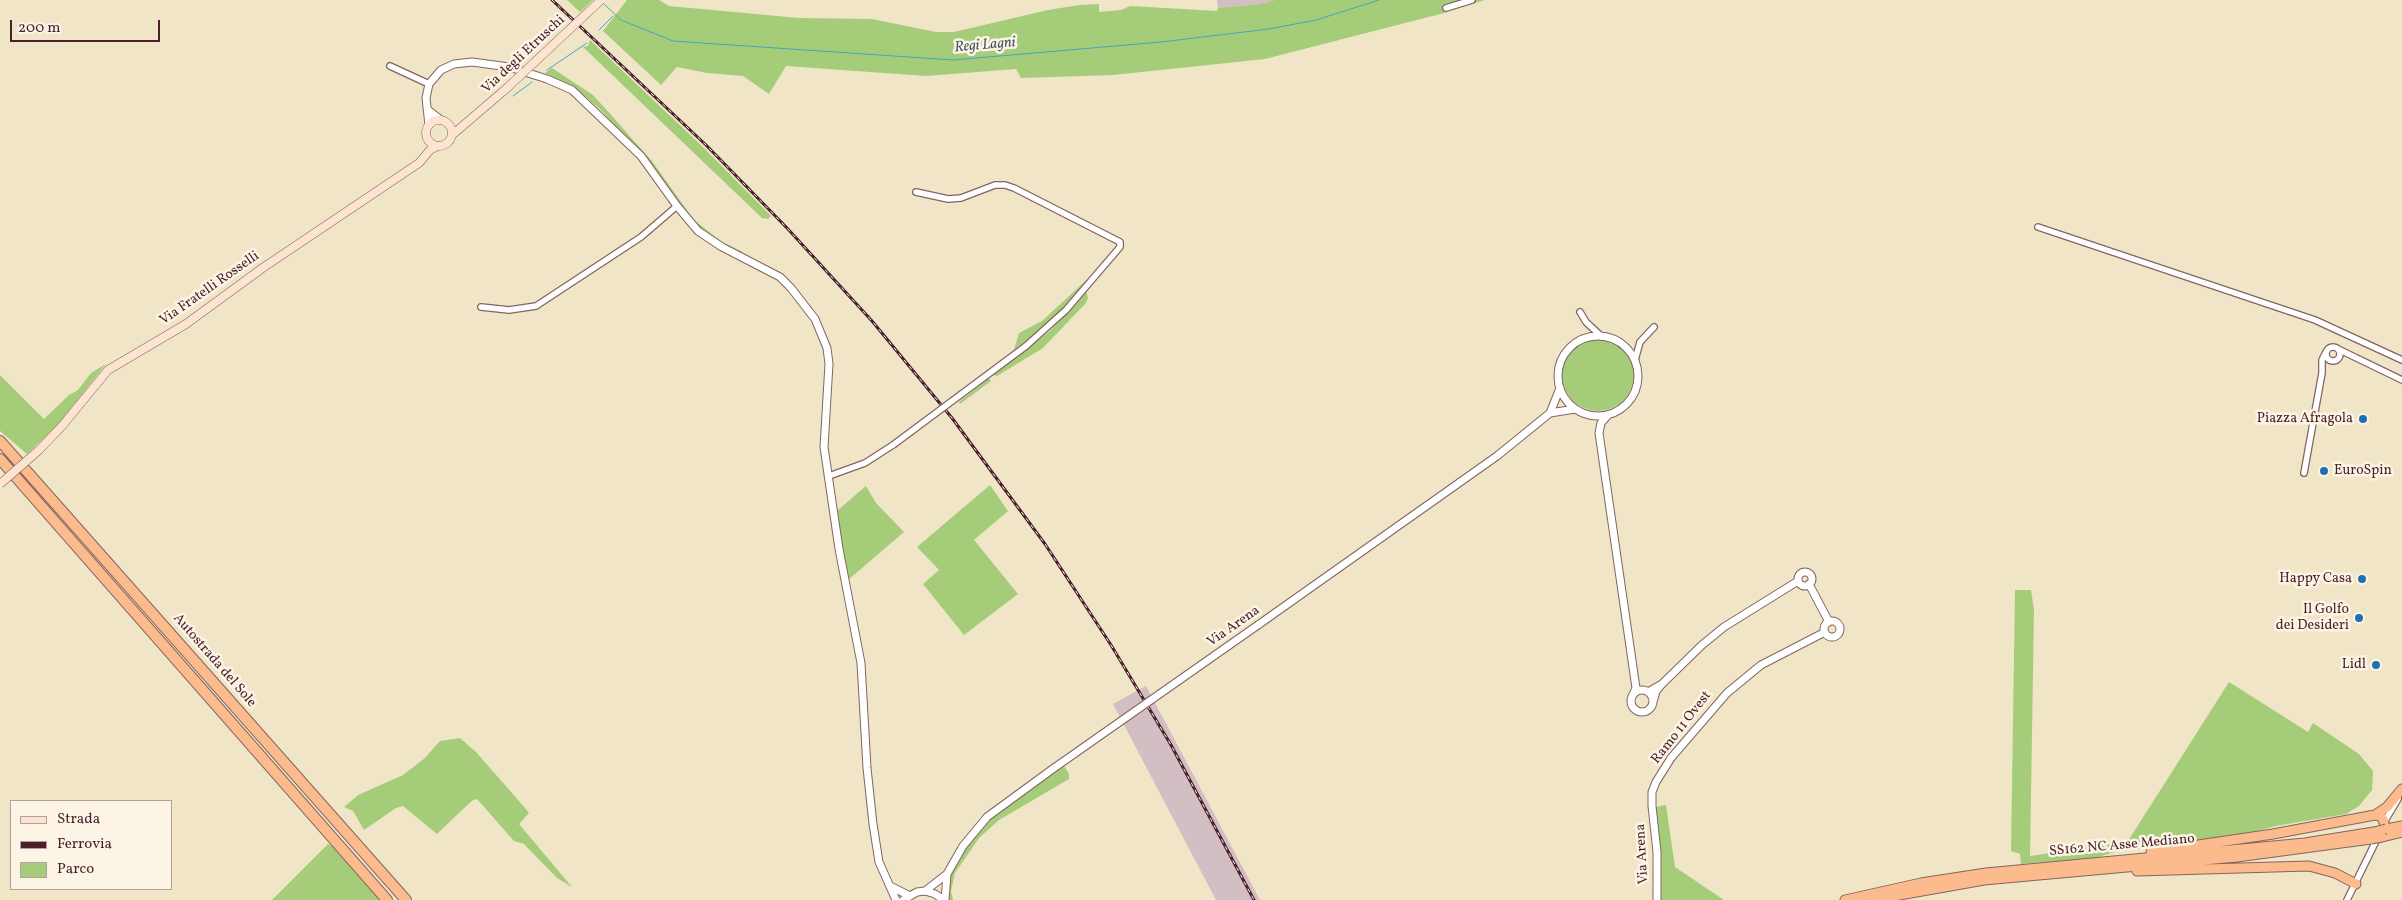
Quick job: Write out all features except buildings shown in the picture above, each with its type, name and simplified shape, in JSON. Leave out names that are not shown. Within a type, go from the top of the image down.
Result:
[{"type":"highway","name":"Autostrada del Sole","points":[[0,441],[406,900]]},
{"type":"highway","name":"Autostrada del Sole","points":[[0,459],[387,900]]},
{"type":"highway","points":[[2107,865],[2151,852],[2273,834],[2376,814],[2387,807],[2402,791]]},
{"type":"highway","points":[[2376,814],[2381,816],[2379,832]]},
{"type":"highway","name":"SS162 NC Asse Mediano","points":[[1845,900],[1945,879],[2267,854],[2402,826]]},
{"type":"highway","name":"SS162 NC Asse Mediano","points":[[2379,832],[2402,832]]},
{"type":"highway","points":[[2107,865],[2142,871],[2309,866],[2334,873],[2356,884]]},
{"type":"highway","name":"SS162 NC Asse Mediano","points":[[1872,900],[1984,880],[2107,865]]},
{"type":"main road","name":"Via degli Etruschi","points":[[451,131],[462,126],[507,88],[601,0]]},
{"type":"main road","points":[[441,120],[451,131],[448,143],[433,144],[426,136],[429,125],[441,120]]},
{"type":"main road","name":"Via Fratelli Rosselli","points":[[0,484],[39,450],[62,426],[108,370],[186,324],[264,266],[419,163],[433,144]]},
{"type":"street","points":[[1446,8],[1472,0]]},
{"type":"street","points":[[429,125],[426,98],[429,84],[436,74],[448,67],[472,62],[509,67],[547,79],[572,90],[641,156],[687,220],[710,240],[780,278],[791,288],[815,319],[827,348],[829,364],[824,422],[824,447],[839,549],[861,664],[867,768],[873,824],[879,862],[896,900]]},
{"type":"street","points":[[390,66],[429,84]]},
{"type":"street","points":[[428,110],[441,120]]},
{"type":"street","points":[[829,476],[866,463],[894,445],[1026,346],[1066,310],[1120,247],[1120,242],[1014,188],[1004,185],[995,185],[961,198],[948,199],[916,192]]},
{"type":"street","points":[[480,307],[509,310],[536,306],[641,237],[677,206]]},
{"type":"street","points":[[2038,227],[2315,320],[2402,360]]},
{"type":"street","points":[[1580,312],[1586,322],[1601,336]]},
{"type":"street","points":[[1635,360],[1640,342],[1654,327]]},
{"type":"street","points":[[1601,336],[1619,341],[1635,360],[1638,375],[1632,397],[1622,408],[1608,414],[1589,415],[1575,409],[1566,400],[1560,388],[1558,368],[1568,349],[1579,340],[1601,336]]},
{"type":"street","points":[[2304,473],[2322,373],[2322,360],[2326,352],[2331,348],[2338,349],[2402,380]]},
{"type":"street","points":[[2322,373],[2340,355],[2338,349]]},
{"type":"street","points":[[2326,352],[2328,359],[2336,360],[2353,356]]},
{"type":"street","name":"Via Arena","points":[[1550,413],[1560,388]]},
{"type":"street","name":"Via Arena","points":[[925,891],[946,874],[963,846],[987,817],[1465,480],[1550,413],[1575,409]]},
{"type":"street","points":[[1608,414],[1600,423],[1599,433],[1636,688],[1632,704],[1639,711],[1646,711],[1653,702],[1656,691],[1695,651],[1724,627],[1798,582],[1800,573],[1806,572],[1812,576],[1809,584],[1829,622]]},
{"type":"street","points":[[1589,415],[1599,433]]},
{"type":"street","points":[[1798,582],[1802,585],[1809,584]]},
{"type":"street","points":[[1829,622],[1838,623],[1839,632],[1833,636],[1825,632],[1825,627],[1829,622]]},
{"type":"street","name":"Ramo 11 Ovest","points":[[1652,806],[1652,792],[1656,782],[1671,758],[1717,702],[1761,665],[1825,632]]},
{"type":"street","points":[[1633,668],[1638,683],[1647,691],[1653,702]]},
{"type":"street","points":[[1634,695],[1639,691],[1647,691],[1662,684]]},
{"type":"street","points":[[2347,900],[2379,832],[2402,791]]},
{"type":"street","name":"Via Arena","points":[[1652,806],[1657,852],[1657,900]]},
{"type":"street","name":"Via Arena","points":[[944,900],[946,874]]},
{"type":"street","points":[[889,886],[905,898],[925,891],[935,894],[944,900]]},
{"type":"shaded area","points":[[1217,0],[1275,0],[1260,4],[1218,8]]},
{"type":"shaded area","points":[[1146,686],[1260,900],[1216,900],[1113,704]]},
{"type":"green space","points":[[567,0],[593,0],[580,12]]},
{"type":"green space","points":[[627,0],[659,0],[669,6],[799,18],[872,19],[936,32],[954,32],[1048,10],[1079,5],[1099,4],[1099,12],[1121,10],[1130,6],[1217,11],[1218,8],[1260,4],[1275,0],[1485,0],[1444,13],[1265,59],[1113,75],[1021,78],[1016,69],[926,76],[786,66],[769,94],[743,76],[707,73],[677,67],[661,85],[603,31]]},
{"type":"green space","points":[[590,40],[704,148],[771,216],[768,219],[762,218],[583,47],[588,46]]},
{"type":"green space","points":[[552,68],[593,95],[652,161],[694,220],[722,242],[743,252],[742,255],[724,246],[694,224],[642,155],[600,109],[578,90],[545,73]]},
{"type":"green space","points":[[1096,271],[1048,324],[1014,350],[1019,333],[1042,321]]},
{"type":"green space","points":[[1086,291],[1088,298],[1086,303],[1043,348],[997,376],[993,375],[1050,331]]},
{"type":"green space","points":[[1598,339],[1612,342],[1624,349],[1631,361],[1634,375],[1631,389],[1624,401],[1612,408],[1598,411],[1584,408],[1572,401],[1565,389],[1562,375],[1565,361],[1572,349],[1584,342]]},
{"type":"green space","points":[[106,364],[57,426],[27,454],[0,431],[0,375],[44,419],[69,395],[78,390],[91,373]]},
{"type":"green space","points":[[989,378],[991,381],[960,404],[959,402]]},
{"type":"green space","points":[[990,485],[1008,511],[974,540],[1018,594],[964,635],[923,584],[939,570],[917,547]]},
{"type":"green space","points":[[866,486],[876,503],[904,532],[848,580],[839,532],[838,510]]},
{"type":"green space","points":[[2015,590],[2031,590],[2034,610],[2030,856],[2128,841],[2229,682],[2308,732],[2313,723],[2359,754],[2373,771],[2372,790],[2359,806],[2346,814],[2276,826],[2241,835],[2115,852],[2095,858],[2021,864],[2020,854],[2011,851]]},
{"type":"green space","points":[[460,738],[477,753],[529,813],[519,824],[572,887],[557,878],[524,844],[514,841],[477,799],[473,800],[437,834],[403,806],[396,808],[364,830],[353,811],[344,807],[358,795],[403,775],[425,758],[440,741]]},
{"type":"green space","points":[[1064,766],[1069,774],[1069,779],[999,820],[979,838],[955,873],[951,891],[953,900],[949,900],[948,879],[968,844],[984,825],[1013,800]]},
{"type":"green space","points":[[1666,805],[1675,867],[1724,900],[1661,900],[1661,855],[1655,807]]},
{"type":"green space","points":[[328,844],[336,848],[381,900],[272,900]]},
{"type":"waterway","name":"Regi Lagni","points":[[602,2],[621,20],[673,41],[953,60],[1161,42],[1269,29],[1316,20],[1379,0]]},
{"type":"waterway","points":[[599,30],[613,16]]},
{"type":"waterway","points":[[547,70],[587,43]]},
{"type":"waterway","points":[[513,96],[532,82]]},
{"type":"railway","points":[[552,0],[706,145],[787,228],[872,321],[952,418],[1045,544],[1111,645],[1171,745],[1254,900]]},
{"type":"place","name":"Piazza Afragola","points":[[2363,419]]},
{"type":"place","name":"EuroSpin","points":[[2324,471]]},
{"type":"place","name":"Happy Casa","points":[[2362,579]]},
{"type":"place","name":"Il Golfo dei Desideri","points":[[2359,618]]},
{"type":"place","name":"Lidl","points":[[2376,665]]}]
